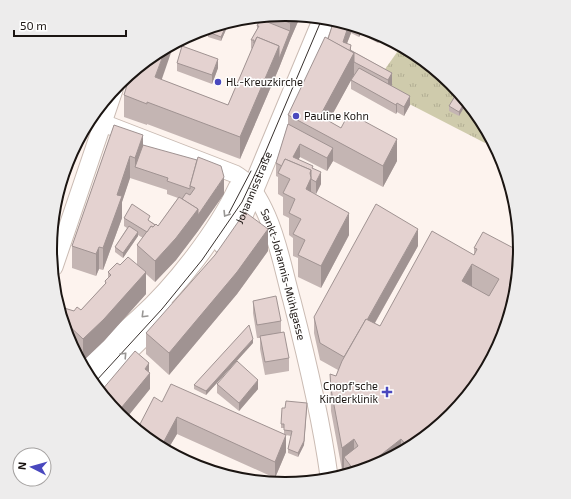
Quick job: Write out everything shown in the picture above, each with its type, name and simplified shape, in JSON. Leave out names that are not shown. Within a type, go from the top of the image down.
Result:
[{"type":"main road","name":"Johannisstraße","points":[[99,381],[178,300],[201,274],[232,232],[248,185],[313,23]]},
{"type":"main road","name":"Johannisstraße","points":[[89,366],[159,300],[195,257],[248,185],[322,24]]},
{"type":"street","points":[[57,257],[95,131],[105,108]]},
{"type":"street","points":[[95,131],[220,168],[248,185]]},
{"type":"street","name":"Sankt-Johannis-Mühlgasse","points":[[248,185],[267,217],[275,237],[305,354],[324,438],[330,474]]},
{"type":"green space","points":[[398,51],[400,52],[425,68],[447,88],[467,110],[483,135],[486,141],[485,143],[388,93],[378,79]]},
{"type":"building","points":[[266,22],[290,31],[279,59],[279,46],[257,37],[254,43],[254,40],[251,40],[259,26],[257,26],[258,23]]},
{"type":"building","points":[[332,26],[347,30],[343,42],[351,45],[350,50],[392,73],[388,80],[354,62],[354,53],[328,39]]},
{"type":"building","points":[[224,29],[221,37],[211,33]]},
{"type":"building","points":[[257,37],[279,46],[240,137],[147,102],[147,104],[124,95],[127,85],[146,68],[162,58],[155,77],[228,105]]},
{"type":"building","points":[[325,37],[354,53],[320,116],[341,128],[349,113],[397,139],[383,166],[288,115]]},
{"type":"building","points":[[182,46],[218,59],[212,75],[177,63]]},
{"type":"building","points":[[359,68],[410,96],[404,107],[397,103],[396,105],[351,80]]},
{"type":"building","points":[[455,96],[463,105],[459,112],[449,106]]},
{"type":"building","points":[[288,124],[333,148],[327,158],[300,144],[293,157],[313,166],[312,168],[321,172],[316,182],[311,179],[311,170],[285,159],[282,166],[276,163]]},
{"type":"building","points":[[114,125],[143,135],[135,158],[130,156],[117,195],[122,196],[103,248],[99,247],[96,254],[72,246]]},
{"type":"building","points":[[143,145],[197,160],[190,189],[167,181],[168,178],[135,167]]},
{"type":"building","points":[[198,157],[221,166],[224,177],[198,215],[198,209],[182,199],[186,193],[190,195],[195,188],[190,186]]},
{"type":"building","points":[[285,159],[311,170],[311,178],[306,189],[349,213],[321,266],[298,255],[305,240],[293,234],[301,219],[289,213],[295,199],[283,193],[290,179],[278,173]]},
{"type":"building","points":[[179,197],[198,209],[176,238],[155,261],[137,245],[151,226],[153,227],[156,224],[158,226]]},
{"type":"building","points":[[132,204],[150,216],[148,220],[155,225],[153,227],[151,226],[147,232],[124,218]]},
{"type":"building","points":[[376,204],[418,229],[367,320],[366,319],[344,357],[320,343],[314,317]]},
{"type":"building","points":[[245,212],[268,229],[237,272],[169,353],[146,333],[215,255]]},
{"type":"building","points":[[129,226],[138,232],[123,253],[115,247]]},
{"type":"building","points":[[432,231],[474,255],[477,249],[474,248],[483,232],[514,248],[514,264],[510,294],[502,323],[490,351],[467,389],[447,411],[425,431],[405,444],[401,439],[378,457],[379,458],[352,468],[344,457],[358,446],[354,439],[342,448],[331,389],[330,374],[336,376],[342,361],[366,319],[380,326]],"holes":[[[472,264],[499,279],[489,296],[462,281]]]},
{"type":"building","points":[[128,257],[146,272],[104,319],[83,339],[70,327],[65,308],[74,311],[77,307],[81,310],[106,283],[105,281],[111,275],[108,272],[117,263],[120,265]]},
{"type":"building","points":[[276,296],[281,321],[257,325],[253,301]]},
{"type":"building","points":[[249,325],[253,339],[206,391],[194,385]]},
{"type":"building","points":[[284,332],[289,358],[265,362],[260,336]]},
{"type":"building","points":[[135,351],[149,363],[145,369],[150,373],[121,408],[104,388]]},
{"type":"building","points":[[237,361],[258,380],[239,403],[217,384]]},
{"type":"building","points":[[171,384],[286,435],[275,462],[177,417],[164,442],[140,425],[154,397],[162,402]]},
{"type":"building","points":[[286,401],[307,403],[304,441],[298,453],[288,449],[292,431],[284,430],[284,424],[281,424],[282,408],[285,408]]},
{"type":"tram line","points":[[98,379],[162,309],[202,260],[242,202],[265,153],[320,24]]},
{"type":"tram line","points":[[229,213],[251,171]]},
{"type":"place","name":"Hl.-Kreuzkirche","points":[[218,82]]},
{"type":"place","name":"Pauline Kohn","points":[[296,116]]},
{"type":"place","name":"Cnopf'sche Kinderklinik","points":[[387,392]]}]
